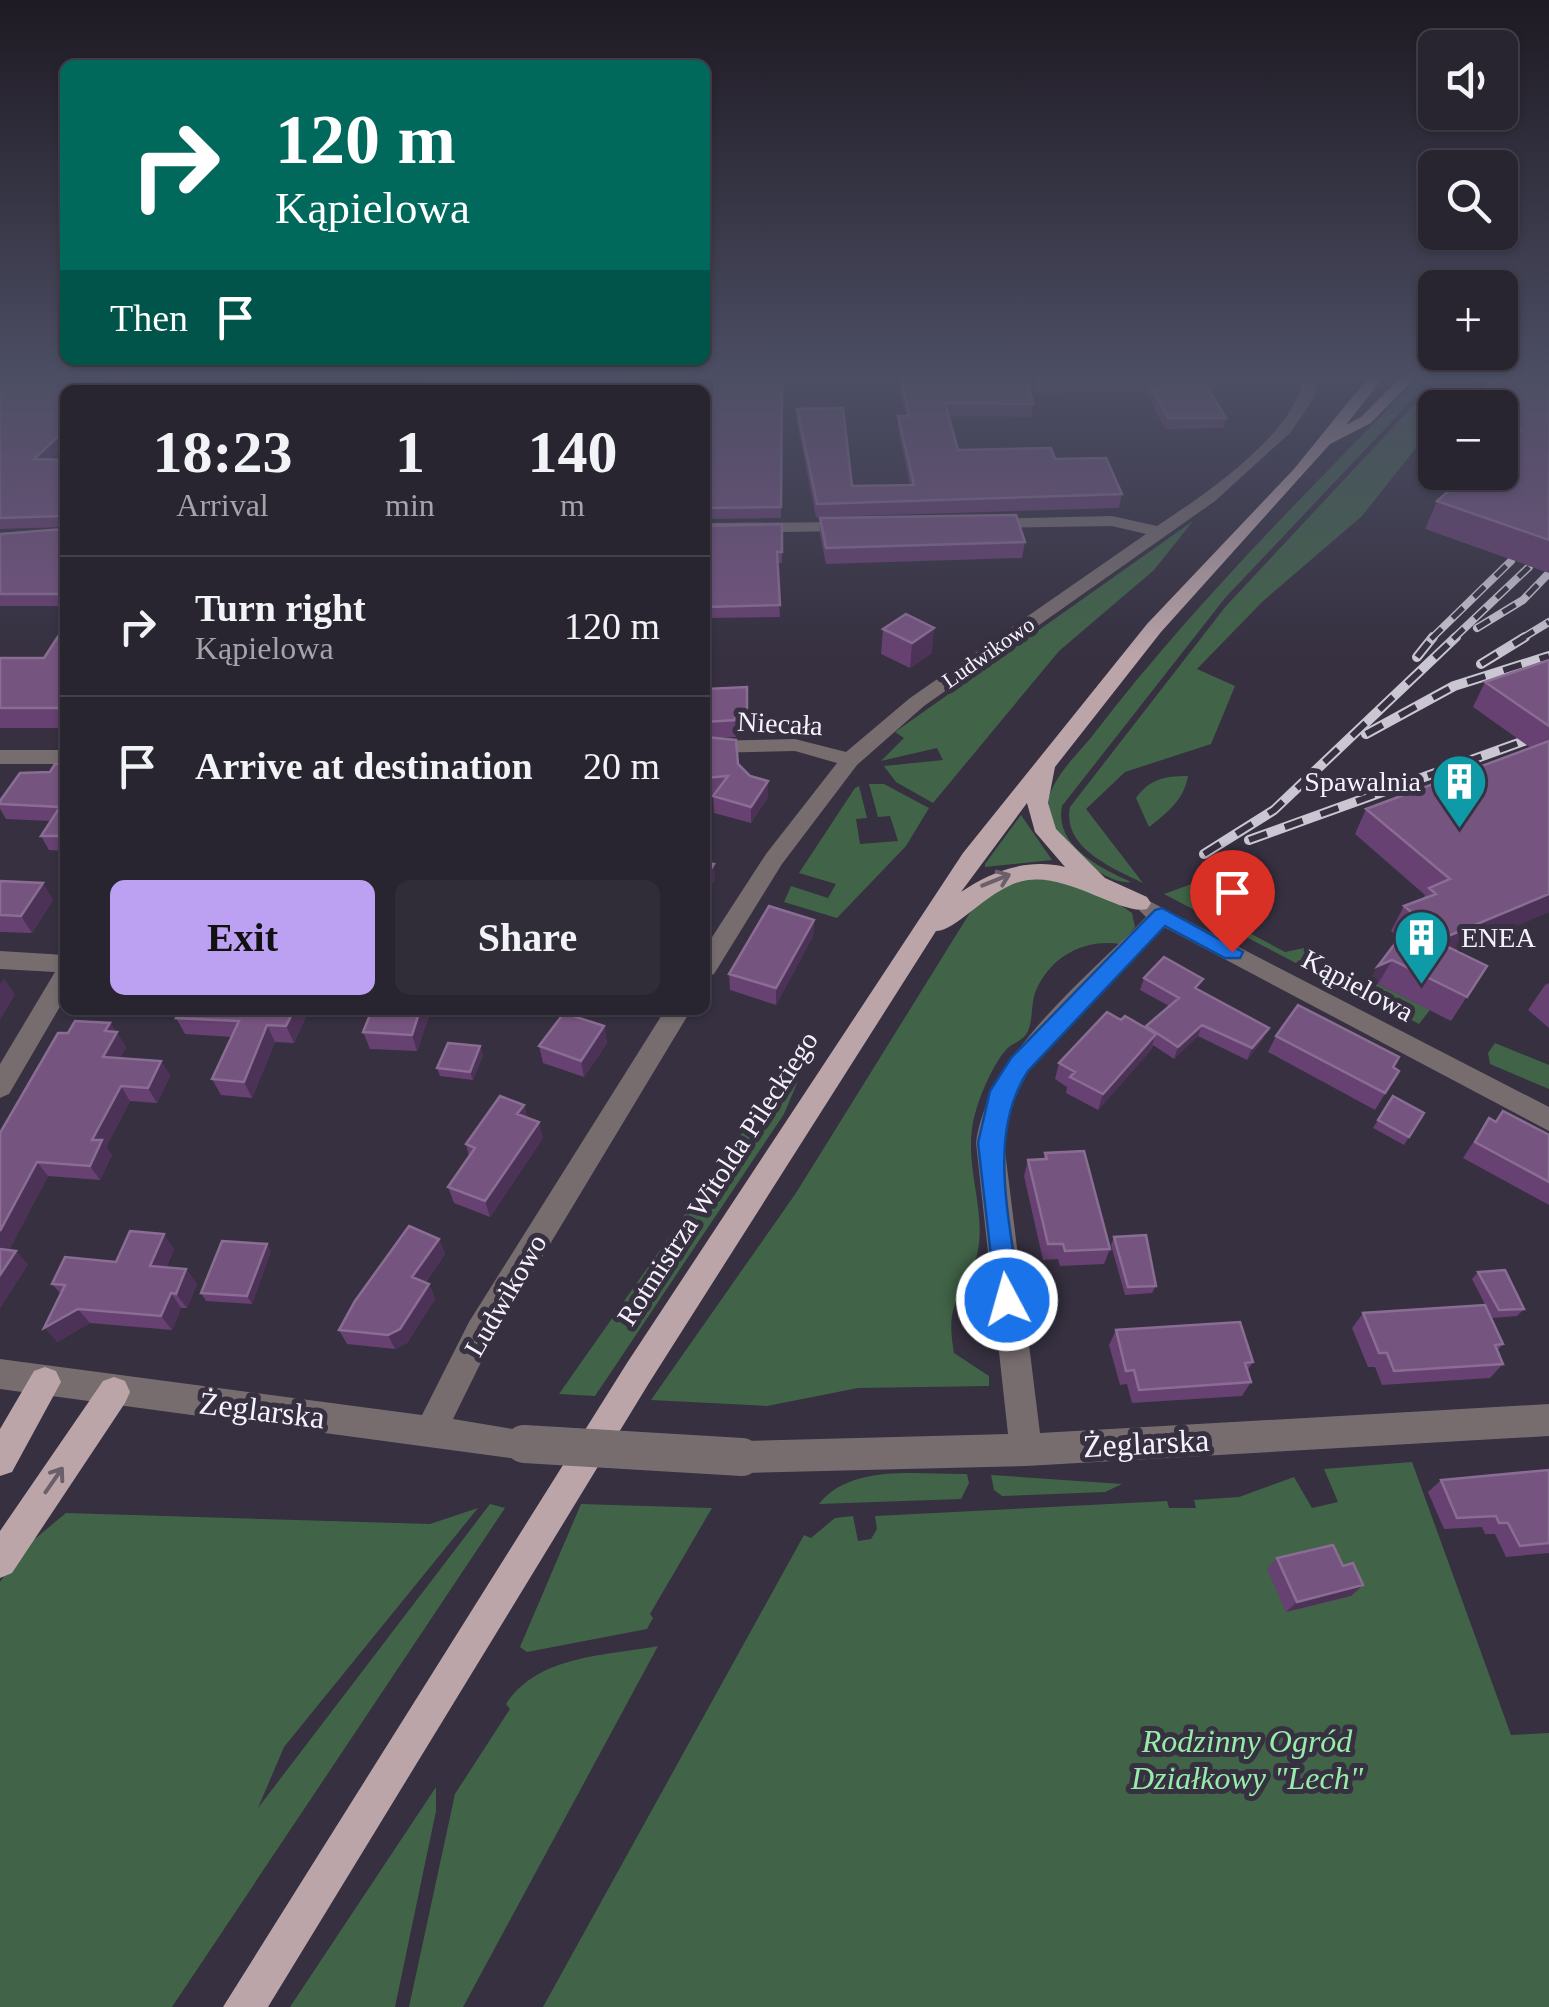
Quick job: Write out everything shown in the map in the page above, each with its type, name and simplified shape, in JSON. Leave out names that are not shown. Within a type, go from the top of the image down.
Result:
[{"type":"main road","name":"Rotmistrza Witolda Pileckiego","points":[[244,2007],[638,1374],[972,858],[1154,628],[1296,473]]},
{"type":"main road","points":[[1052,753],[1038,792],[1040,826],[1056,850],[1114,891],[1150,909]]},
{"type":"main road","points":[[899,968],[965,899],[992,880],[1047,872],[1114,891]]},
{"type":"main road","points":[[0,1460],[44,1382]]},
{"type":"main road","points":[[0,1561],[114,1392]]},
{"type":"street","name":"Ludwikowo","points":[[710,960],[774,859],[850,760],[917,702],[1209,498],[1237,473]]},
{"type":"street","points":[[960,524],[1112,521],[1159,532]]},
{"type":"street","points":[[710,528],[862,526]]},
{"type":"street","name":"Niecała","points":[[710,747],[795,746],[850,760]]},
{"type":"street","points":[[0,757],[60,758]]},
{"type":"street","points":[[1026,1450],[993,1174],[992,1121],[1002,1091],[1019,1065],[1150,909]]},
{"type":"street","name":"Kąpielowa","points":[[1150,909],[1549,1120]]},
{"type":"street","points":[[0,960],[60,964]]},
{"type":"street","points":[[0,1087],[60,985]]},
{"type":"street","name":"Ludwikowo","points":[[431,1430],[480,1332],[675,1015]]},
{"type":"street","name":"Żeglarska","points":[[0,1374],[524,1444],[742,1457],[1026,1450],[1549,1420]]},
{"type":"green space","points":[[1326,473],[1343,473],[1225,598],[1062,806],[1061,820],[1072,844],[1094,862],[1131,882],[1110,878],[1083,861],[1057,834],[1048,813],[1053,786],[1209,597]]},
{"type":"green space","points":[[1351,473],[1396,473],[1362,516],[1263,601],[1197,669],[1235,686],[1211,744],[1125,772],[1086,809],[1143,883],[1117,871],[1081,845],[1070,821],[1070,807],[1226,606]]},
{"type":"green space","points":[[1193,521],[1154,570],[1059,651],[933,803],[896,782],[884,766],[943,760],[937,748],[881,761],[904,738],[895,732]]},
{"type":"green space","points":[[1188,776],[1179,799],[1149,827],[1136,798],[1158,780]]},
{"type":"green space","points":[[869,784],[884,784],[929,808],[906,846],[837,918],[784,902],[791,886],[828,898],[836,884],[799,873],[855,788],[859,786],[867,818],[856,819],[860,844],[898,841],[890,816],[878,817]]},
{"type":"green space","points":[[1021,815],[1052,860],[985,867],[985,864]]},
{"type":"green space","points":[[1029,879],[1056,881],[1096,893],[1132,913],[1135,927],[1120,944],[1081,947],[1049,969],[1035,993],[1028,1031],[999,1059],[976,1110],[971,1145],[979,1243],[971,1273],[953,1310],[952,1334],[954,1353],[989,1376],[989,1386],[858,1388],[767,1406],[651,1400],[796,1193],[976,903],[992,890]]},
{"type":"green space","points":[[1197,882],[1216,915],[1285,952],[1304,948],[1311,971],[1164,894]]},
{"type":"green space","points":[[1362,981],[1372,981],[1430,1010],[1419,1024],[1353,989]]},
{"type":"green space","points":[[1495,1043],[1549,1065],[1549,1089],[1490,1064],[1488,1053]]},
{"type":"green space","points":[[803,1046],[812,1048],[784,1114],[595,1396],[559,1394]]},
{"type":"green space","name":"Rodzinny Ogród Działkowy \"Lech\"","points":[[1412,1462],[1511,1735],[1549,1733],[1549,2007],[543,2007],[804,1535],[811,1538],[835,1518],[853,1516],[858,1541],[871,1539],[877,1529],[875,1516],[1167,1501],[1169,1508],[1196,1508],[1194,1500],[1239,1497],[1294,1477],[1312,1508],[1338,1502],[1324,1469]]},
{"type":"green space","points":[[967,1474],[969,1483],[961,1499],[819,1504],[849,1482],[867,1477]]},
{"type":"green space","points":[[991,1475],[1122,1484],[1105,1492],[1002,1496],[994,1490]]},
{"type":"green space","points":[[490,1504],[505,1508],[172,2007],[0,2007],[0,1582],[24,1548],[66,1513],[430,1524],[478,1508],[284,1747],[258,1808]]},
{"type":"green space","points":[[581,1504],[712,1508],[650,1614],[653,1618],[647,1629],[527,1652],[520,1647]]},
{"type":"green space","points":[[658,1646],[463,2007],[409,2007],[455,1794],[510,1709],[506,1704],[520,1688],[554,1667]]},
{"type":"green space","points":[[436,1787],[436,1811],[395,2007],[290,2007]]},
{"type":"building","points":[[0,473],[60,473],[60,516],[0,518]]},
{"type":"building","points":[[710,473],[781,473],[781,507],[710,508]]},
{"type":"building","points":[[810,473],[850,473],[852,486],[914,485],[911,473],[1113,473],[1122,494],[817,504]]},
{"type":"building","points":[[1518,473],[1549,473],[1549,540],[1437,501],[1450,490],[1518,490]]},
{"type":"building","points":[[1016,515],[1025,542],[826,548],[820,518]]},
{"type":"building","points":[[782,524],[782,552],[777,552],[780,605],[710,607],[710,526]]},
{"type":"building","points":[[60,529],[59,594],[0,594],[0,534]]},
{"type":"building","points":[[906,614],[934,628],[912,643],[883,629]]},
{"type":"building","points":[[60,634],[60,708],[0,708],[0,658],[44,658]]},
{"type":"building","points":[[1549,660],[1549,726],[1485,682]]},
{"type":"building","points":[[747,687],[747,710],[735,711],[735,720],[710,722],[710,689]]},
{"type":"building","points":[[710,737],[736,740],[738,764],[750,776],[768,781],[751,807],[713,796],[728,776],[710,778]]},
{"type":"building","points":[[1549,741],[1549,894],[1436,941],[1487,966],[1467,997],[1392,960],[1378,966],[1416,916],[1404,906],[1436,894],[1429,888],[1450,879],[1366,809]]},
{"type":"building","points":[[55,764],[60,764],[60,807],[0,804],[20,773],[50,772]]},
{"type":"building","points":[[60,807],[60,836],[41,836]]},
{"type":"building","points":[[0,881],[43,883],[21,916],[0,915]]},
{"type":"building","points":[[769,906],[814,920],[776,988],[729,974]]},
{"type":"building","points":[[1164,957],[1203,979],[1195,988],[1269,1028],[1252,1048],[1202,1025],[1178,1047],[1146,1026],[1179,998],[1144,978]]},
{"type":"building","points":[[1298,1005],[1399,1057],[1393,1067],[1399,1071],[1385,1093],[1276,1036]]},
{"type":"building","points":[[1107,1012],[1121,1020],[1125,1016],[1156,1034],[1103,1094],[1070,1077],[1075,1072],[1059,1063]]},
{"type":"building","points":[[292,1015],[286,1026],[267,1025],[244,1082],[212,1079],[239,1021],[176,1018]]},
{"type":"building","points":[[370,1015],[418,1015],[412,1035],[363,1032]]},
{"type":"building","points":[[562,1015],[604,1026],[581,1061],[539,1046]]},
{"type":"building","points":[[75,1021],[110,1023],[105,1031],[117,1032],[103,1057],[161,1061],[148,1088],[121,1086],[92,1140],[102,1140],[90,1166],[37,1162],[0,1231],[0,1133],[58,1033],[68,1033]]},
{"type":"building","points":[[448,1043],[480,1046],[470,1072],[437,1068]]},
{"type":"building","points":[[500,1096],[524,1105],[517,1114],[539,1122],[485,1201],[448,1187],[475,1148],[466,1144]]},
{"type":"building","points":[[1393,1096],[1424,1113],[1409,1137],[1378,1120]]},
{"type":"building","points":[[1503,1111],[1549,1135],[1549,1182],[1475,1142],[1489,1118],[1496,1122]]},
{"type":"building","points":[[1084,1151],[1110,1249],[1065,1251],[1063,1244],[1048,1244],[1028,1160],[1047,1159],[1045,1153]]},
{"type":"building","points":[[409,1226],[439,1239],[412,1277],[429,1284],[400,1329],[388,1335],[339,1330],[355,1301]]},
{"type":"building","points":[[130,1231],[164,1234],[150,1266],[186,1269],[161,1316],[78,1309],[44,1328],[65,1285],[52,1284],[65,1257],[116,1262]]},
{"type":"building","points":[[1146,1235],[1156,1286],[1128,1287],[1114,1237]]},
{"type":"building","points":[[222,1241],[267,1244],[247,1296],[201,1293]]},
{"type":"building","points":[[0,1249],[16,1251],[0,1275]]},
{"type":"building","points":[[1505,1270],[1524,1309],[1499,1310],[1478,1272]]},
{"type":"building","points":[[1485,1305],[1503,1344],[1495,1345],[1503,1364],[1394,1371],[1387,1353],[1379,1353],[1363,1313]]},
{"type":"building","points":[[1240,1322],[1253,1362],[1245,1363],[1251,1382],[1139,1390],[1134,1370],[1126,1371],[1116,1330]]},
{"type":"building","points":[[1549,1470],[1549,1543],[1520,1546],[1508,1523],[1499,1523],[1496,1516],[1457,1518],[1441,1480]]},
{"type":"building","points":[[1333,1545],[1343,1566],[1353,1563],[1363,1585],[1297,1602],[1277,1558]]},
{"type":"railway","points":[[1433,637],[1511,561]]},
{"type":"railway","points":[[1453,639],[1529,567]]},
{"type":"railway","points":[[1477,628],[1523,600],[1548,574]]},
{"type":"railway","points":[[1521,639],[1549,622]]},
{"type":"railway","points":[[1417,657],[1433,637]]},
{"type":"railway","points":[[1204,854],[1274,810],[1456,637]]},
{"type":"railway","points":[[1481,664],[1525,637]]},
{"type":"railway","points":[[1366,734],[1454,686],[1549,656]]},
{"type":"railway","points":[[1249,840],[1549,732]]},
{"type":"place","name":"Spawalnia","points":[[1460,830]]},
{"type":"place","name":"ENEA","points":[[1422,986]]},
{"type":"route","points":[[1007,1300],[990,1143],[1002,1091],[1019,1065],[1162,916],[1232,952]]}]
